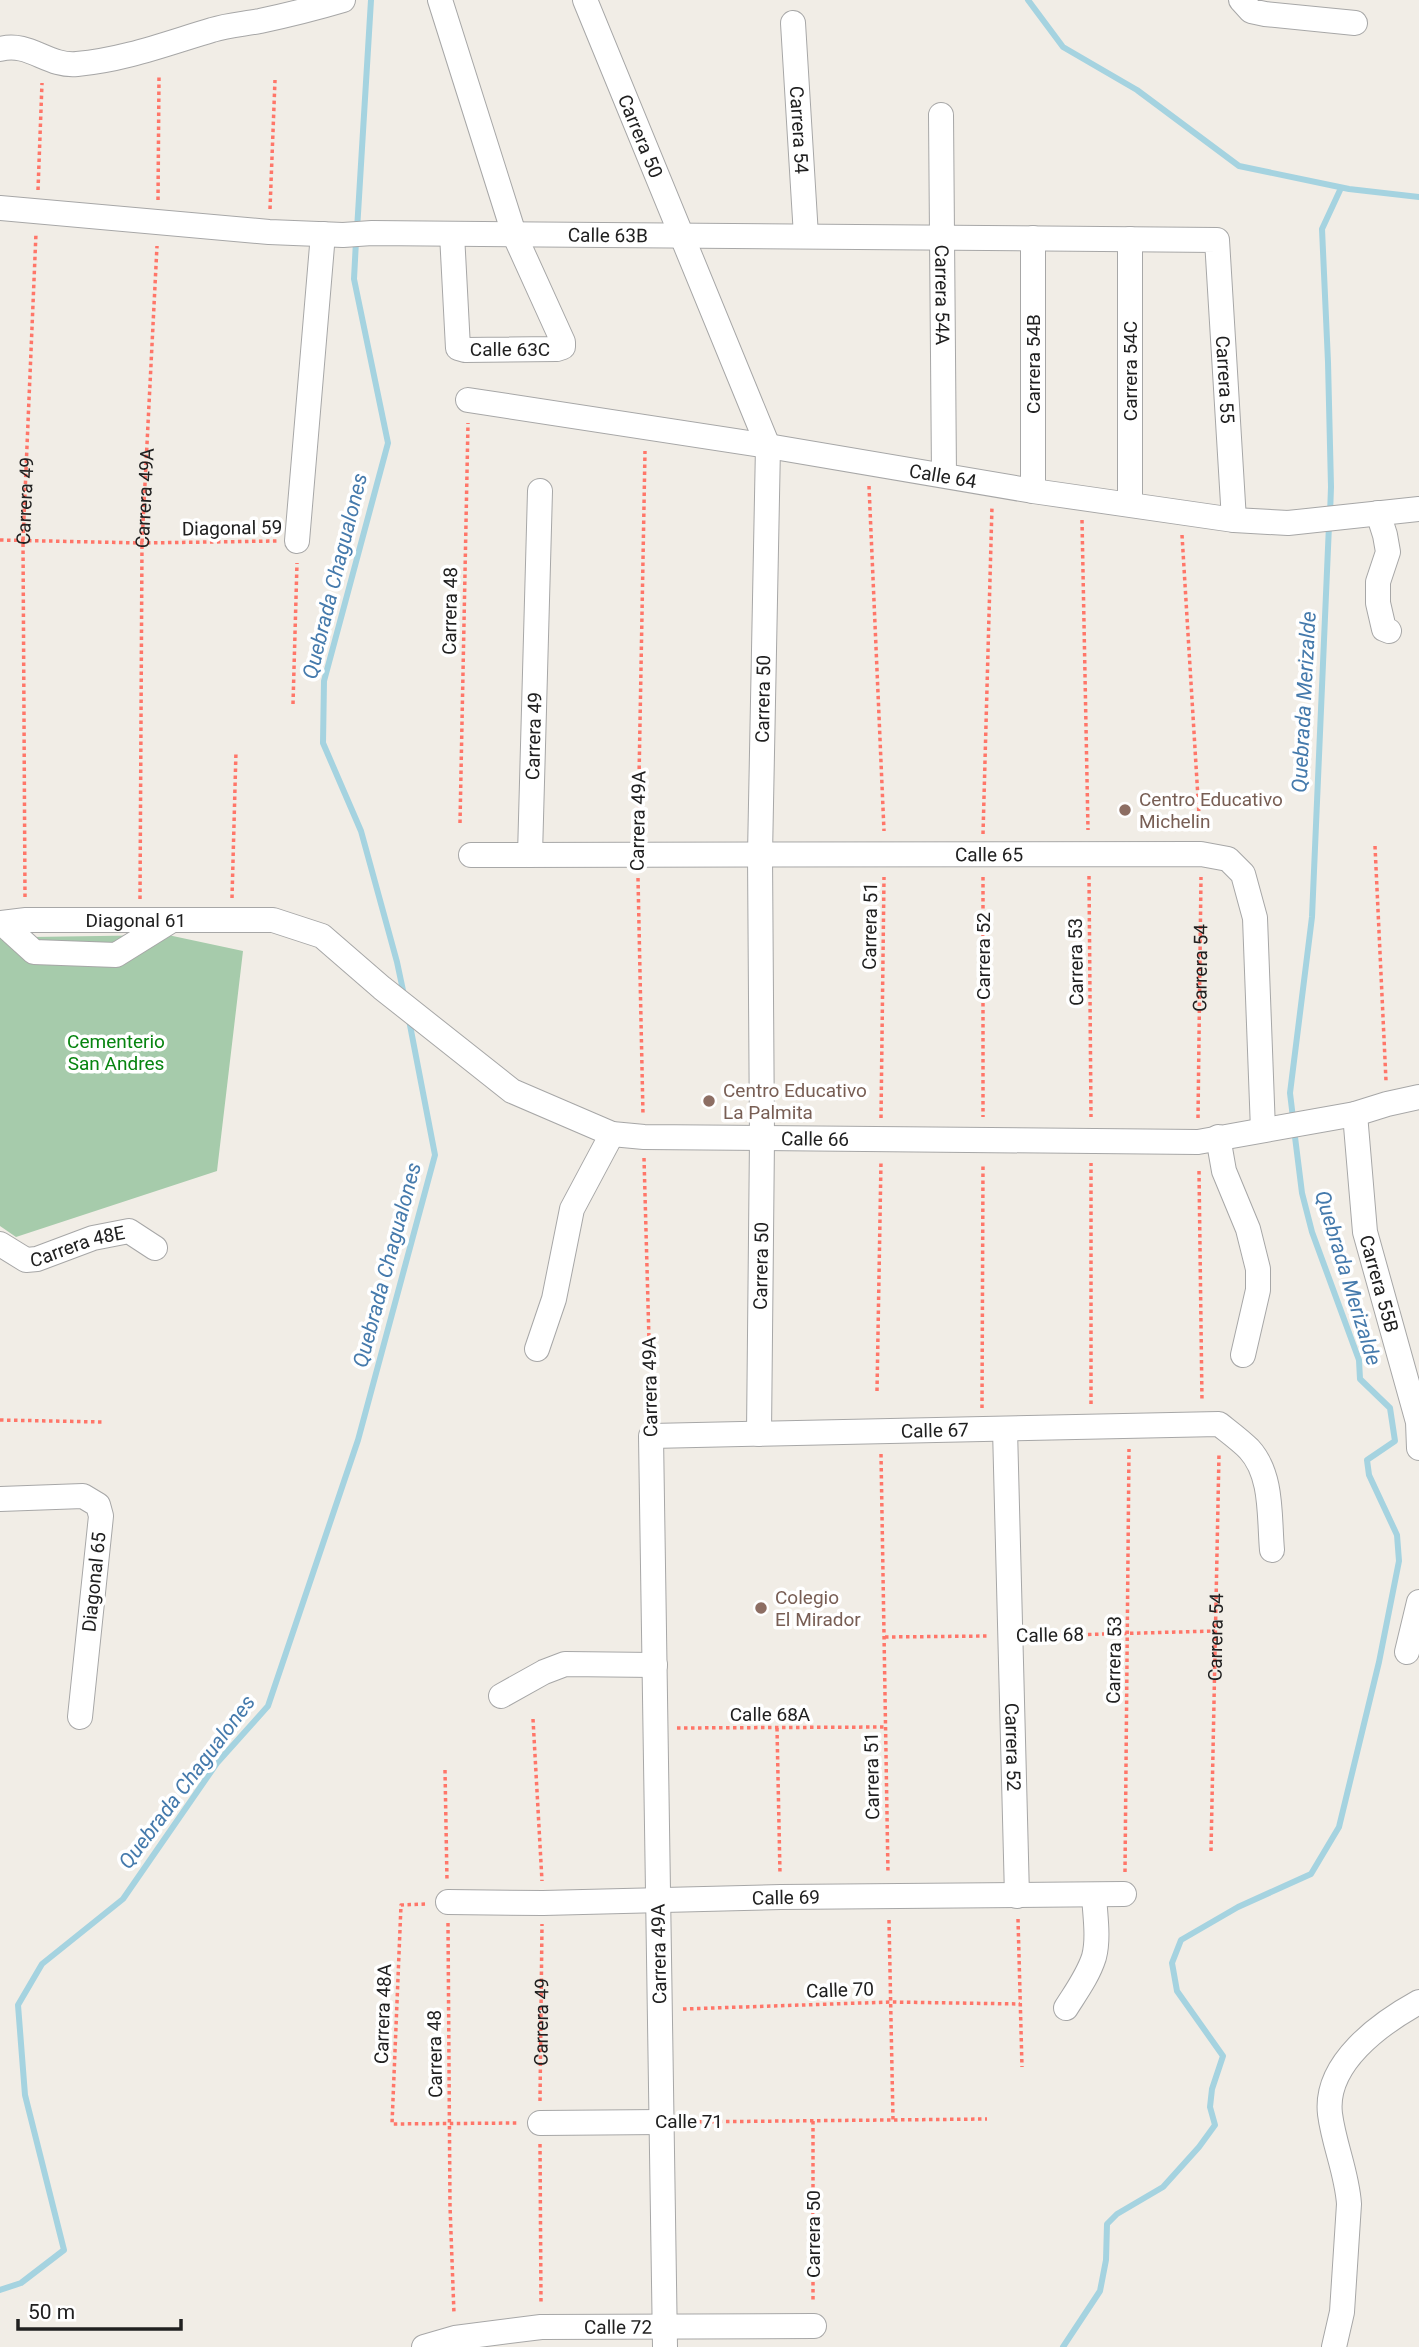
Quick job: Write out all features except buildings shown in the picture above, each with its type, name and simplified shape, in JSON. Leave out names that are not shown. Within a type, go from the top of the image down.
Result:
[{"type":"street","points":[[0,49],[21,47],[41,57],[72,65],[101,62],[184,40],[214,29],[301,12],[343,0]]},
{"type":"street","points":[[440,0],[514,234]]},
{"type":"street","name":"Carrera 50","points":[[585,0],[768,446],[760,855],[762,1138],[759,1434]]},
{"type":"street","points":[[1242,2],[1251,11],[1265,14],[1354,23]]},
{"type":"street","name":"Carrera 54","points":[[793,23],[806,236]]},
{"type":"street","name":"Carrera 54A","points":[[941,114],[944,475]]},
{"type":"street","name":"Calle 63B","points":[[0,208],[269,232],[333,234],[1217,240]]},
{"type":"street","points":[[297,541],[333,234]]},
{"type":"street","name":"Calle 63C","points":[[452,234],[458,348],[531,350],[563,347],[514,234]]},
{"type":"street","name":"Carrera 54B","points":[[1033,238],[1033,491]]},
{"type":"street","name":"Carrera 54C","points":[[1130,239],[1130,504]]},
{"type":"street","name":"Carrera 55","points":[[1217,240],[1234,520]]},
{"type":"street","name":"Calle 64","points":[[468,400],[992,482],[1033,491],[1234,520],[1287,523],[1419,509]]},
{"type":"street","name":"Carrera 49","points":[[530,855],[540,491]]},
{"type":"street","points":[[1378,513],[1388,552],[1378,582],[1377,603],[1384,629],[1389,631]]},
{"type":"street","name":"Calle 65","points":[[471,855],[1201,854],[1228,859],[1243,874],[1255,918],[1265,1129]]},
{"type":"street","name":"Diagonal 61","points":[[9,922],[273,920]]},
{"type":"street","name":"Calle 66","points":[[273,920],[322,936],[382,988],[512,1091],[612,1134],[644,1137],[1208,1140],[1355,1114],[1419,1097]]},
{"type":"street","points":[[9,922],[34,952],[116,955],[169,922]]},
{"type":"street","name":"Carrera 55B","points":[[1355,1114],[1365,1233],[1418,1422],[1419,1448]]},
{"type":"street","points":[[537,1349],[554,1299],[572,1209],[612,1134]]},
{"type":"street","points":[[1208,1140],[1248,1229],[1258,1269],[1258,1290],[1243,1355]]},
{"type":"street","name":"Carrera 48E","points":[[0,1244],[26,1260],[37,1259],[93,1238],[129,1231],[155,1248]]},
{"type":"street","points":[[1211,1424],[1249,1449],[1260,1464],[1266,1481],[1272,1550]]},
{"type":"street","name":"Calle 67","points":[[651,1436],[1211,1424]]},
{"type":"street","name":"Carrera 52","points":[[993,1429],[1010,1636],[1017,1896]]},
{"type":"street","name":"Carrera 49A","points":[[651,1436],[665,2337]]},
{"type":"street","name":"Diagonal 65","points":[[0,1499],[83,1496],[98,1506],[101,1516],[79,1717]]},
{"type":"street","points":[[1407,1652],[1419,1602]]},
{"type":"street","points":[[501,1696],[544,1672],[565,1664],[655,1665]]},
{"type":"street","name":"Calle 69","points":[[448,1902],[659,1902],[781,1897],[1124,1894]]},
{"type":"street","points":[[1066,2008],[1094,1957],[1094,1895]]},
{"type":"street","points":[[1335,2347],[1342,2312],[1349,2204],[1348,2187],[1330,2112],[1331,2098],[1342,2068],[1360,2044],[1391,2017],[1419,2002]]},
{"type":"street","name":"Calle 71","points":[[540,2123],[662,2122]]},
{"type":"street","name":"Calle 72","points":[[424,2347],[455,2337],[541,2328],[665,2337],[814,2326]]},
{"type":"path","name":"Carrera 49A","points":[[140,920],[142,543],[158,222],[159,76]]},
{"type":"path","points":[[269,232],[275,80]]},
{"type":"path","name":"Carrera 49","points":[[9,922],[42,83]]},
{"type":"path","name":"Carrera 48","points":[[460,823],[468,400]]},
{"type":"path","name":"Carrera 49A","points":[[645,428],[637,855],[651,1436]]},
{"type":"path","name":"Carrera 51","points":[[868,463],[885,855],[877,1391]]},
{"type":"path","name":"Carrera 52","points":[[992,482],[982,854],[983,1140],[993,1429]]},
{"type":"path","name":"Carrera 53","points":[[1082,496],[1089,854],[1091,1427]]},
{"type":"path","name":"Carrera 54","points":[[1180,512],[1201,854],[1208,1140],[1215,1631],[1211,1851]]},
{"type":"path","name":"Diagonal 59","points":[[0,540],[142,543],[297,541]]},
{"type":"path","points":[[293,704],[297,541]]},
{"type":"path","points":[[232,921],[236,751]]},
{"type":"path","points":[[1375,846],[1387,1104]]},
{"type":"path","points":[[0,1420],[102,1422]]},
{"type":"path","name":"Carrera 53","points":[[1124,1894],[1129,1634],[1129,1426]]},
{"type":"path","name":"Carrera 51","points":[[880,1431],[893,2120]]},
{"type":"path","name":"Calle 68","points":[[884,1637],[1215,1631]]},
{"type":"path","name":"Carrera 49","points":[[533,1719],[543,1903],[541,2328]]},
{"type":"path","name":"Calle 68A","points":[[656,1728],[885,1727]]},
{"type":"path","points":[[777,1728],[781,1897]]},
{"type":"path","name":"Carrera 48","points":[[444,1769],[455,2337]]},
{"type":"path","points":[[1017,1896],[1022,2067]]},
{"type":"path","name":"Carrera 48A","points":[[401,1905],[392,2124],[450,2123]]},
{"type":"path","name":"Calle 70","points":[[660,2010],[891,2002],[1020,2004]]},
{"type":"path","name":"Calle 71","points":[[662,2122],[986,2119]]},
{"type":"path","name":"Carrera 50","points":[[813,2120],[814,2326]]},
{"type":"path","points":[[450,2123],[540,2123]]},
{"type":"green space","name":"Cementerio San Andres","points":[[0,923],[31,937],[168,935],[243,951],[217,1171],[16,1237],[0,1226]]},
{"type":"waterway","name":"Quebrada Chagualones","points":[[357,230],[371,0]]},
{"type":"waterway","points":[[1028,0],[1063,47],[1137,90],[1239,166],[1349,189],[1419,197]]},
{"type":"waterway","name":"Quebrada Merizalde","points":[[1330,515],[1328,362],[1322,229],[1341,188]]},
{"type":"waterway","name":"Quebrada Chagualones","points":[[356,241],[354,279],[388,443],[324,681],[323,743],[361,831],[404,995]]},
{"type":"waterway","name":"Quebrada Merizalde","points":[[1293,1118],[1290,1093],[1312,917],[1329,525]]},
{"type":"waterway","name":"Quebrada Chagualones","points":[[0,2290],[21,2283],[64,2250],[25,2095],[18,2005],[42,1964],[123,1899],[217,1763],[268,1706],[358,1440],[435,1155],[409,1020]]},
{"type":"waterway","name":"Quebrada Merizalde","points":[[1063,2347],[1100,2291],[1106,2260],[1107,2224],[1117,2214],[1163,2187],[1215,2125],[1210,2107],[1212,2089],[1223,2056],[1177,1991],[1172,1963],[1181,1940],[1238,1907],[1311,1874],[1339,1827],[1379,1662],[1399,1561],[1397,1535],[1369,1475],[1367,1460],[1395,1441],[1390,1408],[1360,1379],[1359,1360],[1312,1232],[1302,1193],[1294,1129]]},
{"type":"place","name":"Centro Educativo Michelin","points":[[1125,810]]},
{"type":"place","name":"Centro Educativo La Palmita","points":[[709,1101]]},
{"type":"place","name":"Colegio El Mirador","points":[[761,1608]]}]
